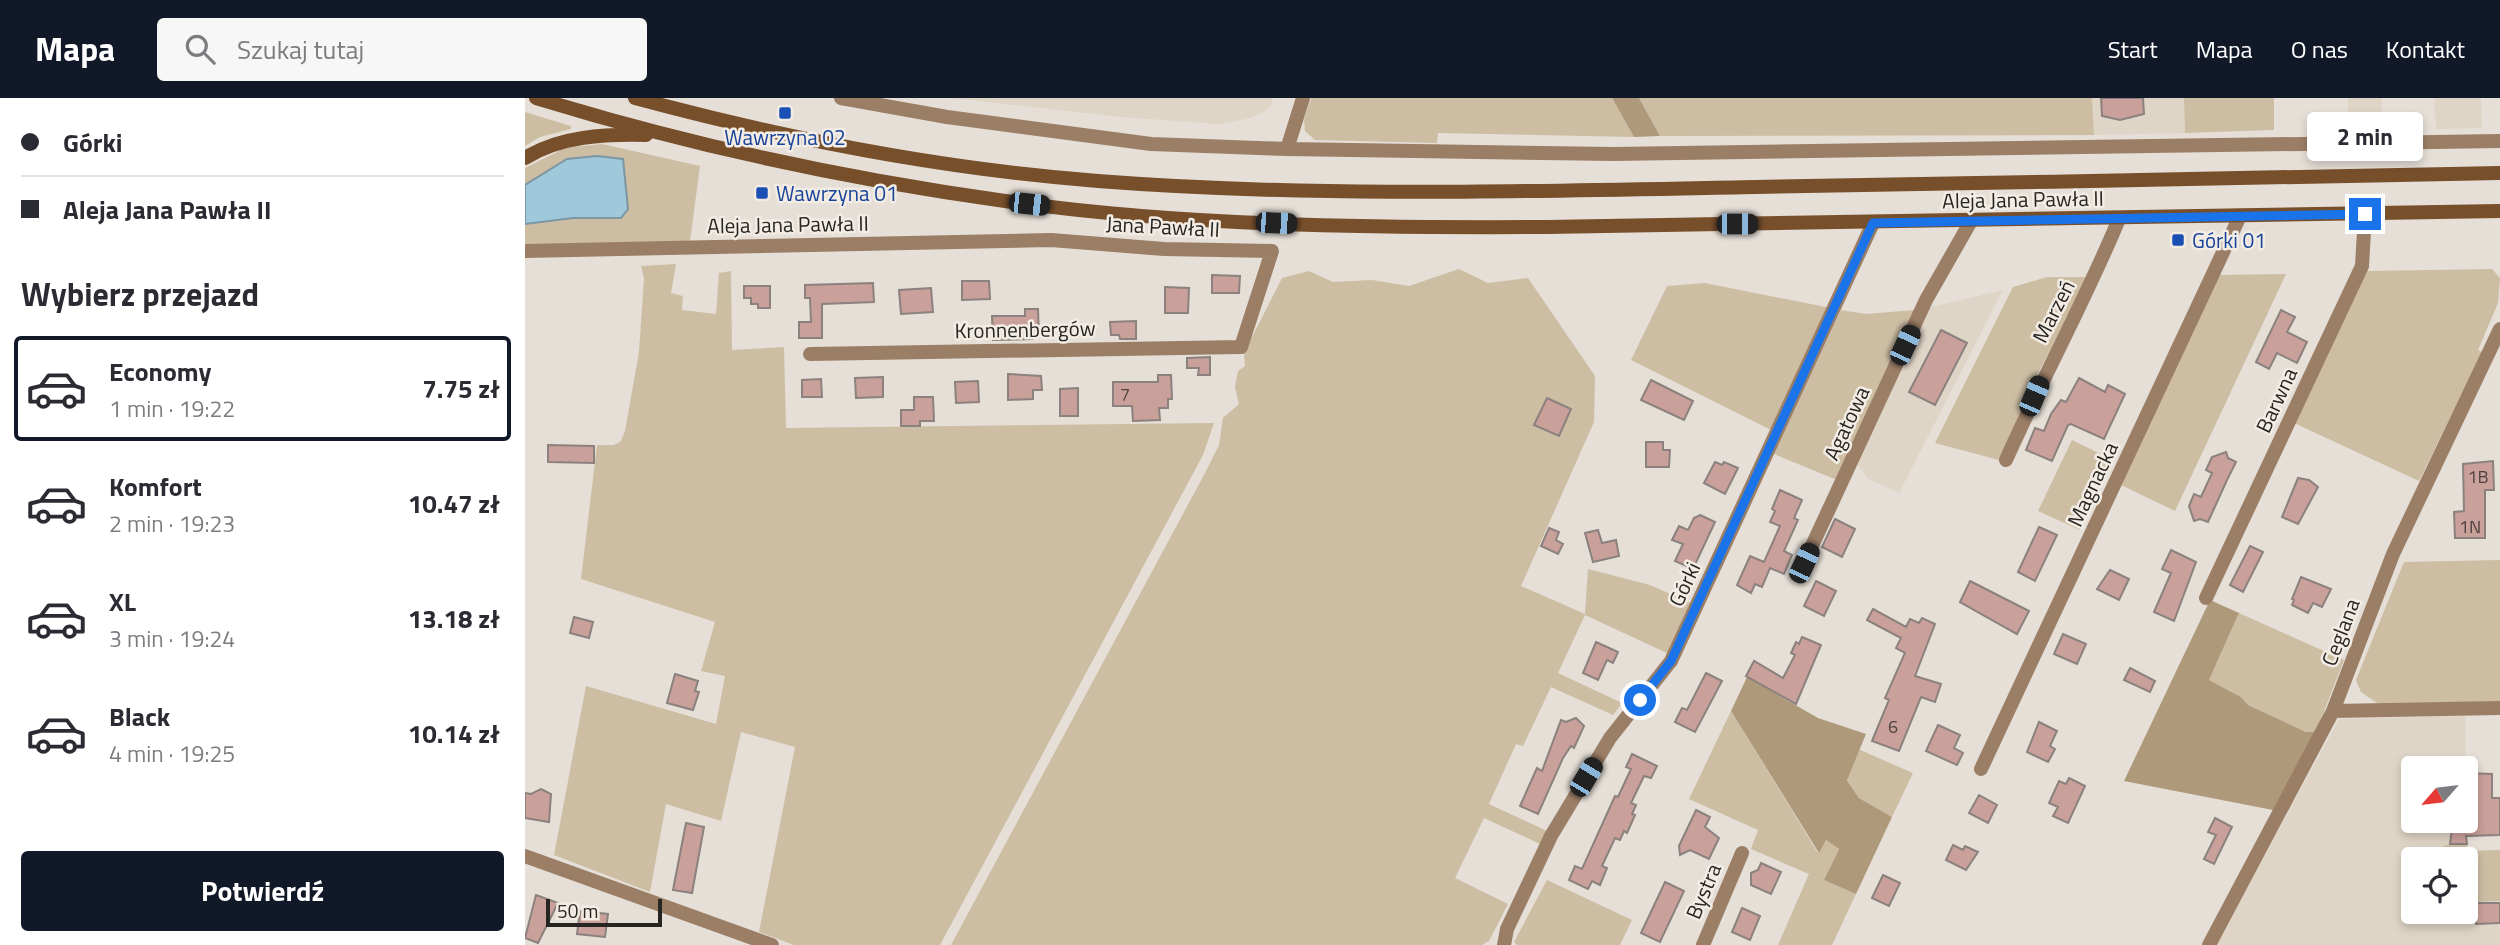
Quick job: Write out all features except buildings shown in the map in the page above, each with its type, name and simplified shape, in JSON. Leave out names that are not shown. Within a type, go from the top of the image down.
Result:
[{"type":"main road","points":[[536,98],[663,135]]},
{"type":"main road","name":"Aleja Jana Pawła II","points":[[635,98],[819,142],[994,171],[1095,181],[1296,191],[1637,189],[2500,173]]},
{"type":"main road","points":[[525,158],[556,144],[595,136],[663,135]]},
{"type":"main road","name":"Aleja Jana Pawła II","points":[[663,135],[838,173],[1006,202],[1276,223],[1547,227],[2500,211]]},
{"type":"street","points":[[841,98],[947,117],[1151,144],[1287,149],[1613,154],[2500,141]]},
{"type":"street","points":[[1287,149],[1303,98]]},
{"type":"street","name":"Barwna","points":[[2206,598],[2363,266],[2365,214]]},
{"type":"street","name":"Magnacka","points":[[1981,769],[2240,216]]},
{"type":"street","name":"Marzeń","points":[[2006,460],[2043,374],[2097,271],[2119,219]]},
{"type":"street","name":"Agatowa","points":[[1804,563],[1926,300],[1971,221]]},
{"type":"street","name":"Górki","points":[[1504,945],[1507,929],[1551,836],[1610,738],[1671,661],[1873,223]]},
{"type":"street","name":"Aleja Jana Pawła II","points":[[525,251],[1051,240]]},
{"type":"street","name":"Jana Pawła II","points":[[1051,240],[1164,249],[1272,251],[1241,347]]},
{"type":"street","name":"Ceglana","points":[[2209,945],[2333,711],[2393,554],[2500,329]]},
{"type":"street","name":"Kronnenbergów","points":[[810,354],[1241,347]]},
{"type":"street","points":[[2333,711],[2500,708]]},
{"type":"street","name":"Bystra","points":[[1703,945],[1742,853]]},
{"type":"street","points":[[525,856],[772,945]]},
{"type":"shaded area","points":[[950,98],[1273,98],[1271,106],[1264,112],[1247,119],[1218,124],[1121,117]]},
{"type":"shaded area","points":[[1311,98],[1612,98],[1634,137],[1438,133],[1437,143],[1315,140],[1305,131],[1304,120]]},
{"type":"shaded area","points":[[1612,98],[1639,98],[1660,136],[1634,137]]},
{"type":"shaded area","points":[[1639,98],[2092,98],[2094,135],[1660,136]]},
{"type":"shaded area","points":[[2092,98],[2184,98],[2185,133],[2094,135]]},
{"type":"shaded area","points":[[2184,98],[2274,98],[2274,130],[2185,133]]},
{"type":"shaded area","points":[[2348,98],[2382,98],[2381,126],[2375,132],[2348,133]]},
{"type":"shaded area","points":[[2434,98],[2481,98],[2482,128],[2436,129]]},
{"type":"shaded area","points":[[525,112],[571,126],[571,129],[540,137],[525,146]]},
{"type":"shaded area","points":[[602,144],[700,166],[690,241],[525,246],[525,168],[565,148]]},
{"type":"shaded area","points":[[676,264],[671,293],[683,296],[682,310],[716,314],[719,273],[731,271],[732,350],[784,347],[786,428],[1214,423],[1203,455],[940,945],[794,945],[759,932],[795,747],[741,732],[721,821],[666,804],[650,892],[554,855],[586,686],[716,724],[725,676],[701,671],[715,622],[581,579],[597,445],[614,445],[621,441],[625,431],[639,352],[644,278],[641,266]]},
{"type":"shaded area","points":[[1459,269],[1488,283],[1528,278],[1595,376],[1594,422],[1521,586],[1585,614],[1588,569],[1650,585],[1693,604],[1669,654],[1585,615],[1558,673],[1622,703],[1613,715],[1551,687],[1523,746],[1516,744],[1489,804],[1547,831],[1540,844],[1484,818],[1455,878],[1508,904],[1489,941],[1482,945],[951,945],[1219,445],[1223,418],[1239,404],[1235,387],[1238,371],[1245,366],[1244,353],[1282,278],[1309,271],[1333,282],[1372,280],[1409,286]]},
{"type":"shaded area","points":[[2492,269],[2500,278],[2498,303],[2478,350],[2482,352],[2419,481],[2294,423],[2366,271]]},
{"type":"shaded area","points":[[2286,274],[2175,511],[2119,484],[2218,275]]},
{"type":"shaded area","points":[[2047,277],[2089,277],[2038,373],[1999,460],[1935,443],[2013,287]]},
{"type":"shaded area","points":[[1705,283],[1831,308],[1773,431],[1631,360],[1667,286]]},
{"type":"shaded area","points":[[2003,290],[1899,493],[1867,478],[1855,461],[1927,308]]},
{"type":"shaded area","points":[[1841,310],[1866,314],[1915,310],[1837,480],[1774,454]]},
{"type":"shaded area","points":[[2072,440],[2113,460],[2080,530],[2038,511]]},
{"type":"shaded area","points":[[2500,560],[2500,704],[2384,708],[2361,692],[2356,680],[2404,562]]},
{"type":"shaded area","points":[[2210,600],[2239,613],[2209,680],[2241,697],[2248,705],[2306,732],[2316,732],[2273,810],[2124,781]]},
{"type":"shaded area","points":[[2239,613],[2344,660],[2316,732],[2306,732],[2248,705],[2241,697],[2209,680]]},
{"type":"shaded area","points":[[1747,677],[1818,718],[1866,734],[1847,780],[1859,798],[1892,817],[1856,894],[1824,880],[1839,849],[1826,840],[1819,853],[1731,711]]},
{"type":"shaded area","points":[[1731,711],[1818,853],[1826,840],[1839,849],[1824,880],[1856,894],[1832,945],[1778,945],[1809,874],[1751,849],[1758,830],[1689,799]]},
{"type":"shaded area","points":[[2465,716],[2466,756],[2401,756],[2401,833],[2451,833],[2450,844],[2442,847],[2401,847],[2401,924],[2478,924],[2478,902],[2500,901],[2500,945],[2216,945],[2339,719]]},
{"type":"shaded area","points":[[1858,749],[1913,773],[1892,817],[1859,798],[1847,779]]},
{"type":"shaded area","points":[[2450,844],[2467,844],[2467,847],[2442,847]]},
{"type":"shaded area","points":[[2500,850],[2500,901],[2478,902],[2478,851]]},
{"type":"shaded area","points":[[1547,880],[1632,920],[1620,945],[1517,945],[1514,942]]},
{"type":"water","points":[[597,156],[623,159],[628,209],[621,218],[573,218],[525,224],[525,185],[567,159]]},
{"type":"place","name":"Wawrzyna 02","points":[[785,113]]},
{"type":"place","name":"Wawrzyna 01","points":[[762,193]]},
{"type":"place","name":"Górki 01","points":[[2178,240]]},
{"type":"route","points":[[1640,700],[1671,661],[1873,223],[2365,214]]}]
